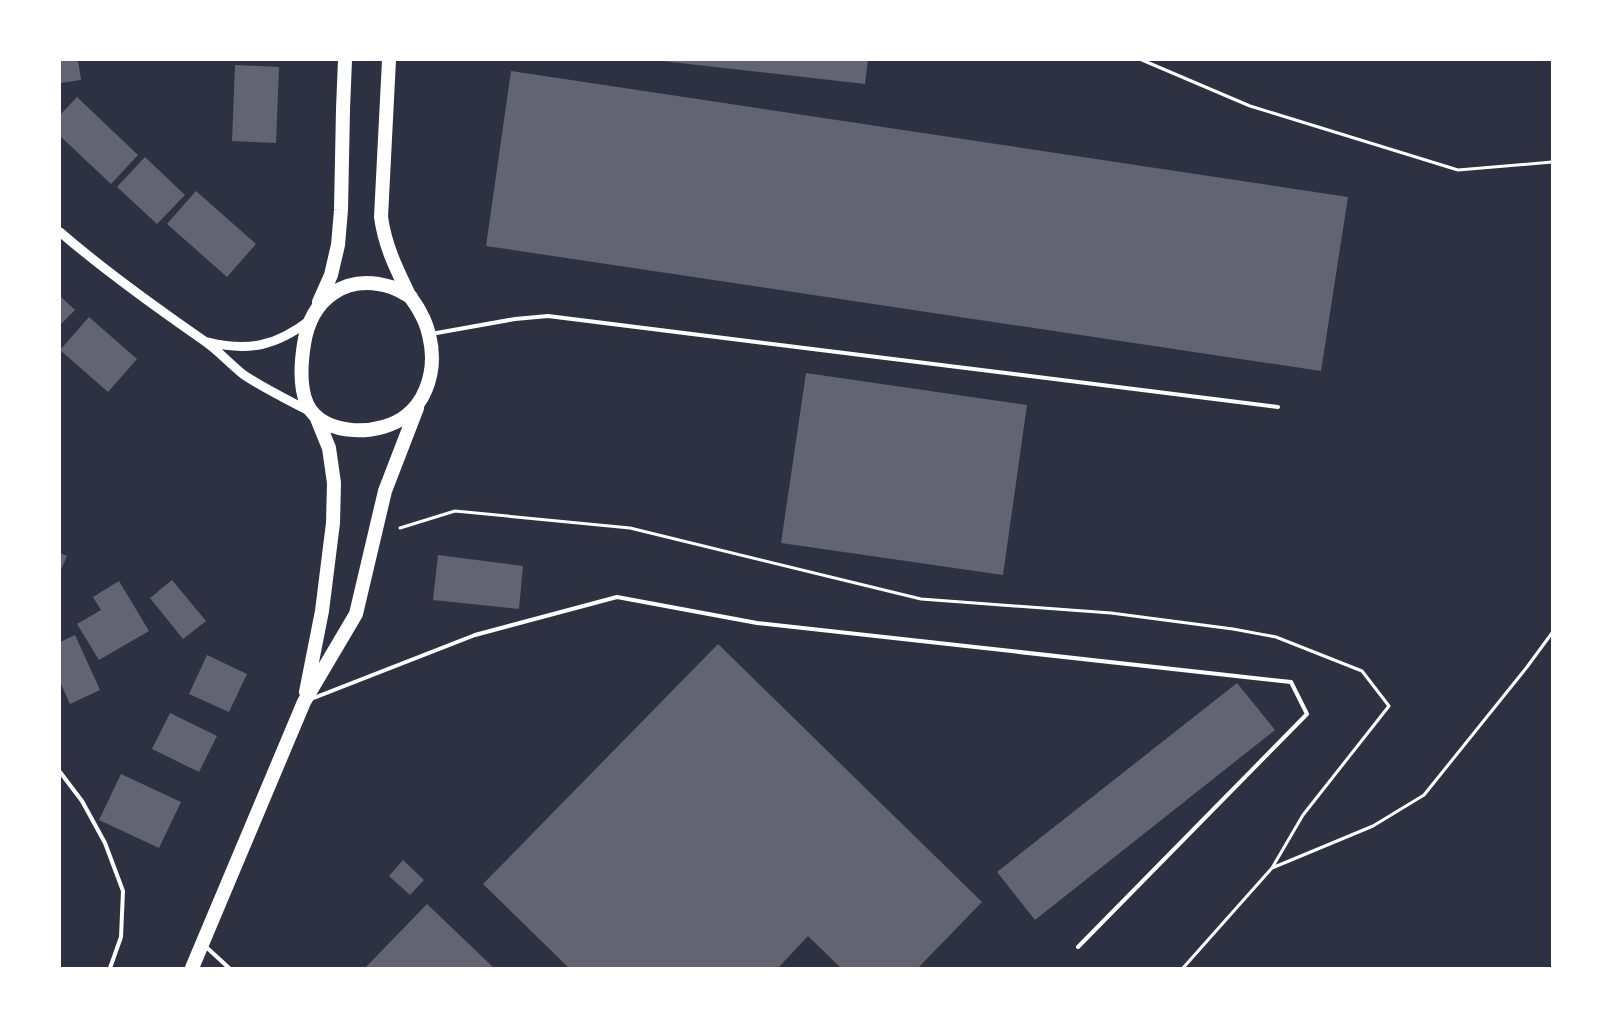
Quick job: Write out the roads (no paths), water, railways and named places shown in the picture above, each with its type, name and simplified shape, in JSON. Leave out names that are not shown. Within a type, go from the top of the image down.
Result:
[{"type":"highway","points":[[304,702],[322,611],[333,523],[334,483],[329,448],[315,415],[307,404],[302,386],[301,364],[304,342],[331,275],[338,245],[346,60]]},
{"type":"highway","points":[[192,968],[304,702],[356,614],[385,491],[428,382],[432,358],[429,334],[422,315],[411,297],[387,244],[381,217],[389,60]]},
{"type":"highway","points":[[314,314],[331,294],[352,284],[375,283],[393,287],[411,297]]},
{"type":"highway","points":[[315,415],[338,428],[356,431],[372,430],[391,425],[408,415],[420,401]]},
{"type":"street","points":[[60,232],[87,255],[185,329],[205,341],[244,374],[268,390],[315,415]]},
{"type":"street","points":[[205,341],[225,346],[258,346],[275,342],[294,332],[314,314]]},
{"type":"lane","points":[[429,334],[515,319],[548,316],[1278,407]]},
{"type":"lane","points":[[304,702],[475,635],[617,597],[757,623],[1291,682],[1307,714],[1078,947]]},
{"type":"lane","points":[[60,772],[82,801],[105,843],[123,891],[121,937],[110,968]]},
{"type":"lane","points":[[202,944],[229,968]]}]
